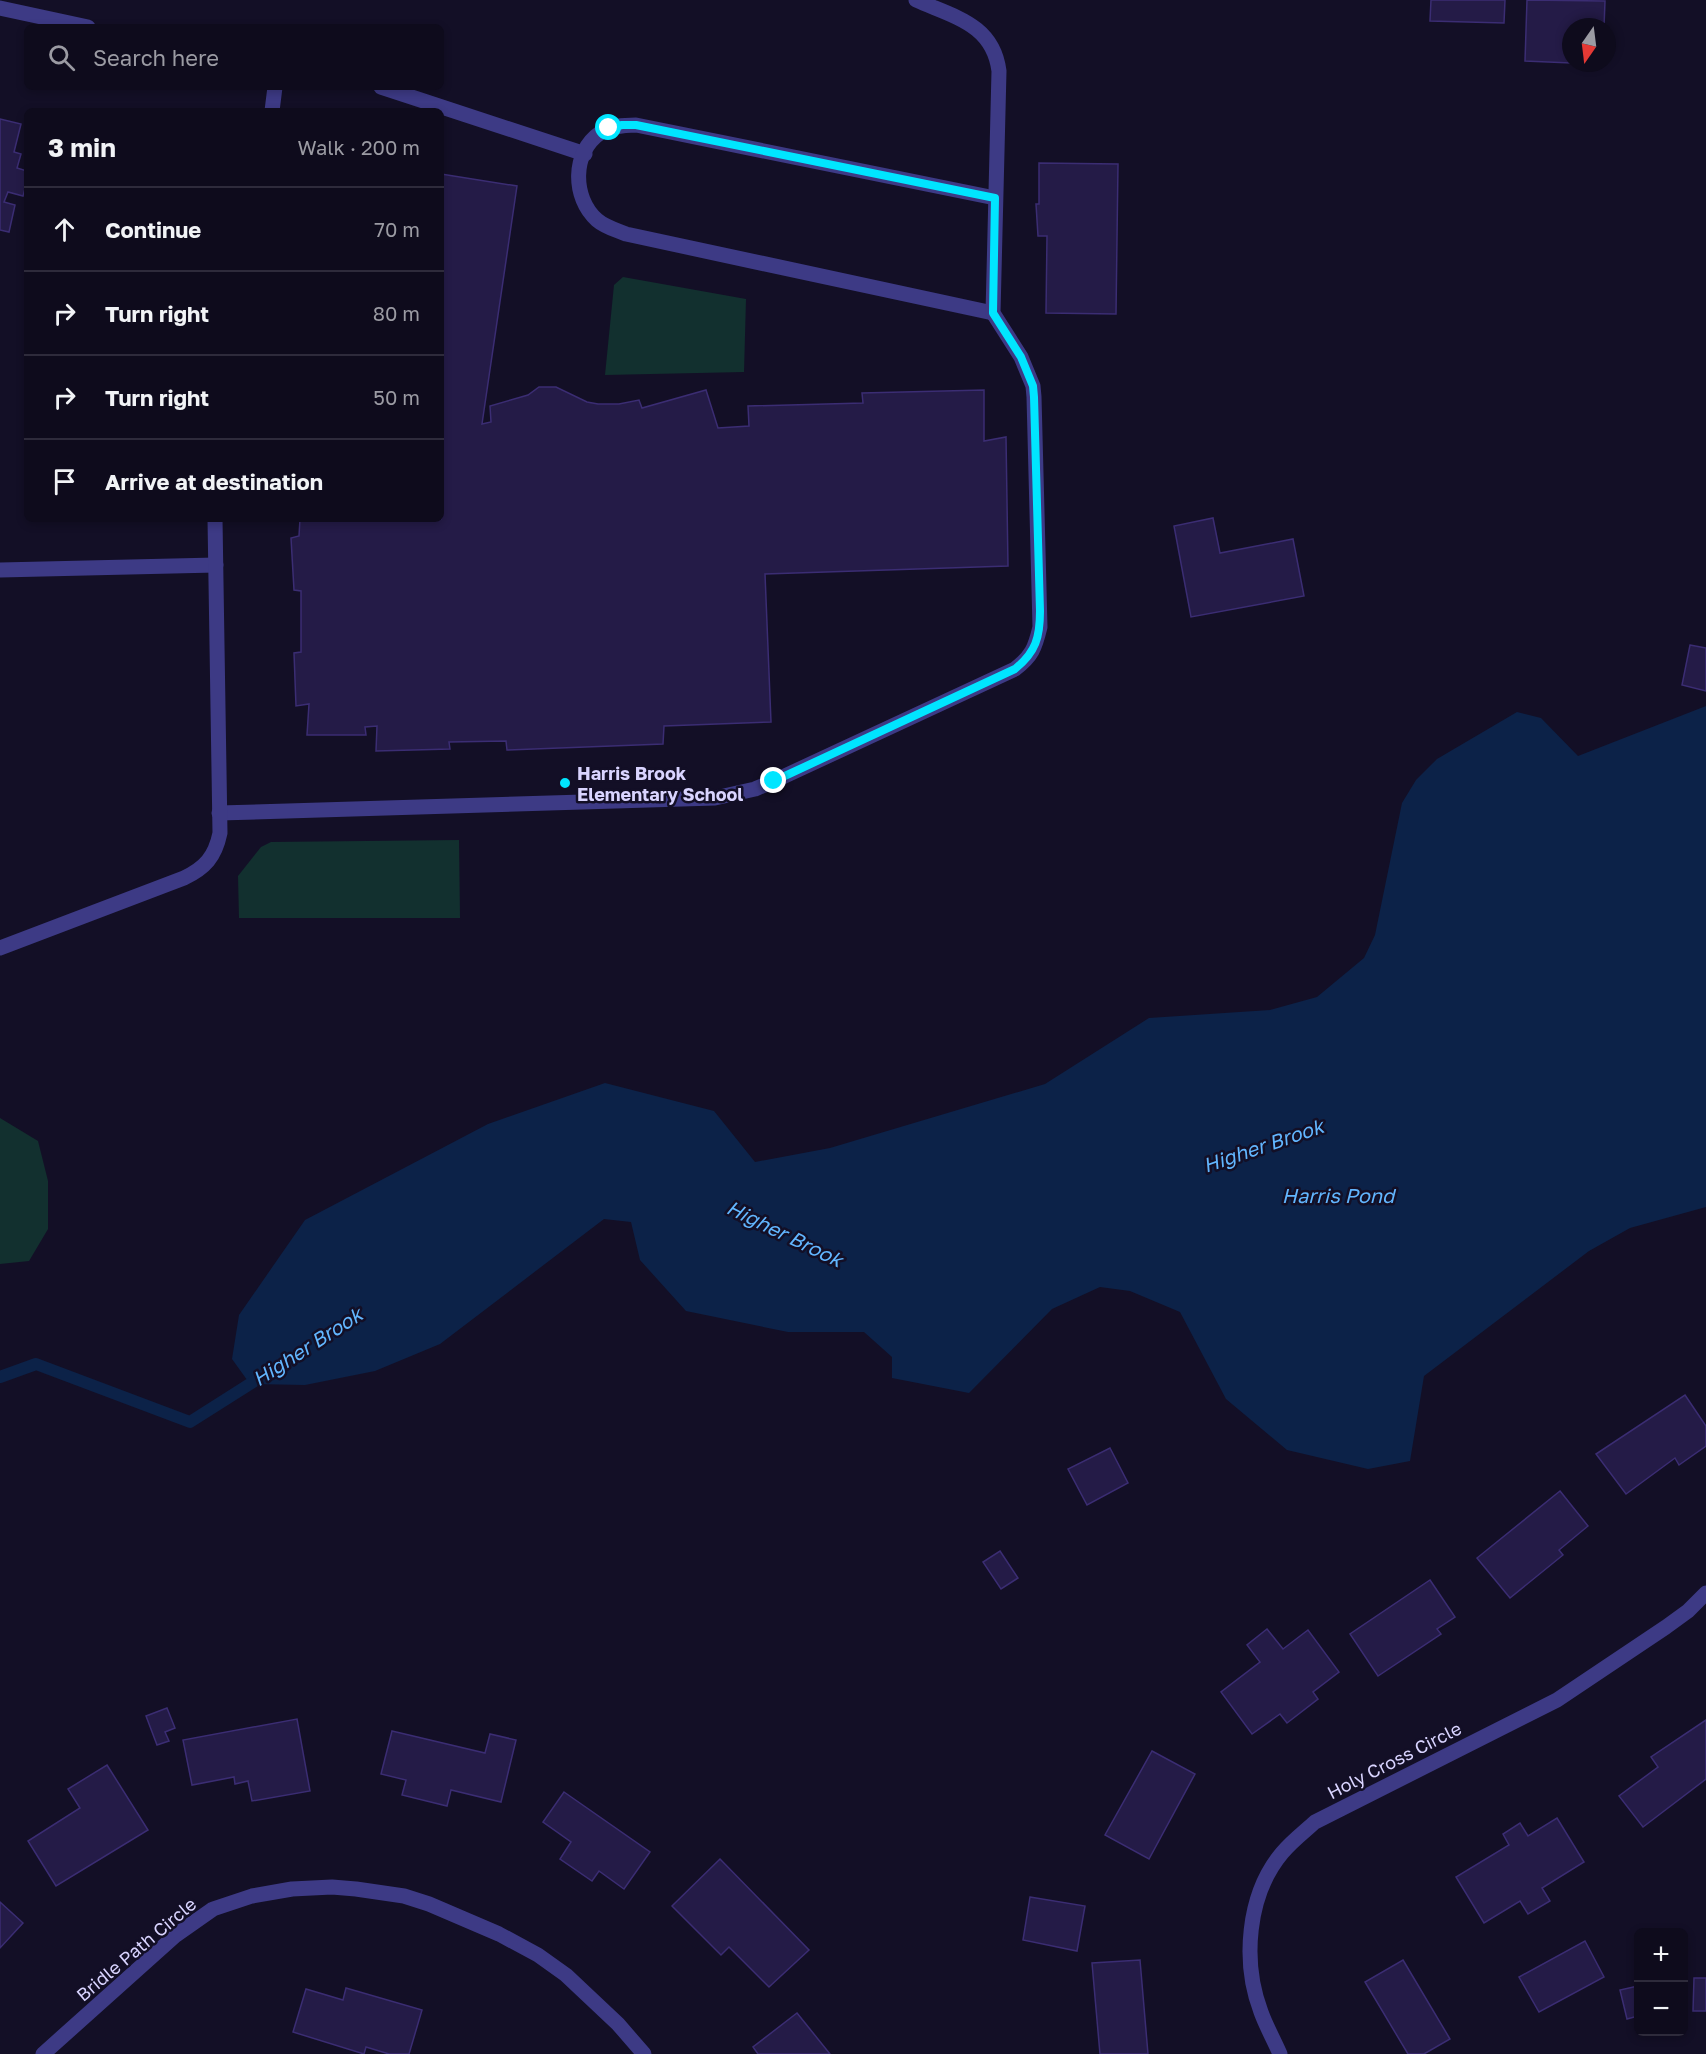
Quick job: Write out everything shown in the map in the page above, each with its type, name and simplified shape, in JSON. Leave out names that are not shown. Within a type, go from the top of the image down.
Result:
[{"type":"street","points":[[219,813],[714,798],[734,795],[774,781],[1015,669],[1028,658],[1035,645],[1040,627],[1034,397],[1033,386],[1021,357],[993,313],[999,71],[997,57],[990,43],[971,24],[916,0]]},
{"type":"street","points":[[0,8],[74,24]]},
{"type":"street","points":[[272,108],[275,90]]},
{"type":"street","points":[[390,90],[585,154]]},
{"type":"street","points":[[993,313],[626,234],[598,221],[584,204],[580,195],[579,171],[591,141],[609,128],[636,125],[995,198]]},
{"type":"street","points":[[0,948],[196,872],[214,855],[220,833],[215,522]]},
{"type":"street","points":[[0,570],[216,565]]},
{"type":"street","name":"Holy Cross Circle","points":[[1281,2054],[1261,2013],[1256,1997],[1250,1958],[1253,1917],[1268,1875],[1297,1837],[1316,1822],[1557,1700],[1666,1627],[1688,1611],[1706,1593]]},
{"type":"street","name":"Bridle Path Circle","points":[[43,2054],[176,1935],[213,1909],[252,1896],[292,1889],[332,1887],[356,1888],[404,1896],[500,1934],[538,1955],[566,1976],[618,2024],[644,2054]]},
{"type":"green space","points":[[623,277],[746,299],[744,372],[605,375],[614,285]]},
{"type":"green space","points":[[459,840],[460,918],[239,918],[238,876],[261,847],[271,842]]},
{"type":"green space","points":[[0,1118],[38,1141],[48,1181],[48,1229],[29,1261],[0,1264]]},
{"type":"water","name":"Harris Pond","points":[[1706,706],[1706,1207],[1630,1228],[1589,1251],[1424,1376],[1410,1461],[1368,1469],[1287,1450],[1226,1399],[1180,1312],[1130,1291],[1100,1287],[1052,1309],[969,1393],[892,1378],[892,1357],[864,1332],[788,1332],[686,1311],[640,1260],[631,1222],[604,1219],[440,1344],[375,1371],[305,1385],[250,1384],[232,1359],[239,1315],[305,1220],[488,1124],[605,1083],[714,1111],[755,1162],[830,1148],[1045,1084],[1149,1018],[1270,1010],[1317,997],[1364,958],[1375,935],[1402,803],[1416,780],[1437,759],[1517,712],[1541,718],[1578,756]]},
{"type":"building","points":[[1431,0],[1505,0],[1504,23],[1430,21]]},
{"type":"building","points":[[1527,0],[1605,1],[1604,18],[1562,18],[1562,63],[1525,61]]},
{"type":"building","points":[[0,119],[21,124],[14,152],[21,154],[17,168],[24,170],[24,192],[23,196],[8,192],[4,202],[15,205],[9,232],[0,230]]},
{"type":"building","points":[[1039,163],[1118,164],[1116,314],[1046,313],[1047,236],[1038,236],[1036,204],[1039,204]]},
{"type":"building","name":"Harris Brook Elementary School","points":[[444,174],[517,186],[482,424],[491,422],[490,406],[528,395],[539,387],[556,387],[587,402],[598,404],[619,404],[639,400],[642,408],[706,390],[718,428],[749,426],[748,406],[863,403],[862,393],[984,390],[984,441],[1006,437],[1008,566],[765,574],[771,722],[664,726],[663,744],[507,750],[506,741],[449,742],[450,749],[376,751],[377,726],[365,727],[366,735],[307,735],[309,704],[296,706],[294,653],[301,652],[301,591],[294,590],[291,538],[299,536],[300,522],[444,522]]},
{"type":"building","points":[[1213,518],[1220,553],[1293,539],[1304,596],[1191,617],[1174,526]]},
{"type":"building","points":[[1690,645],[1706,648],[1706,691],[1682,685]]},
{"type":"building","points":[[1685,1395],[1706,1426],[1706,1446],[1679,1465],[1675,1458],[1626,1494],[1596,1454]]},
{"type":"building","points":[[1110,1448],[1128,1483],[1087,1505],[1068,1469]]},
{"type":"building","points":[[1560,1491],[1588,1526],[1559,1550],[1563,1555],[1510,1598],[1477,1558]]},
{"type":"building","points":[[1000,1551],[1018,1578],[1001,1589],[983,1562]]},
{"type":"building","points":[[1430,1580],[1455,1617],[1437,1629],[1441,1634],[1378,1676],[1350,1634]]},
{"type":"building","points":[[1267,1629],[1283,1649],[1308,1630],[1339,1672],[1313,1692],[1318,1699],[1287,1723],[1280,1714],[1252,1734],[1221,1692],[1260,1662],[1247,1645]]},
{"type":"building","points":[[167,1708],[175,1728],[165,1732],[169,1741],[157,1745],[146,1716]]},
{"type":"building","points":[[297,1719],[310,1791],[252,1801],[248,1781],[235,1784],[234,1777],[192,1785],[183,1740]]},
{"type":"building","points":[[1706,1720],[1706,1779],[1643,1827],[1619,1796],[1658,1767],[1651,1757]]},
{"type":"building","points":[[392,1731],[485,1753],[490,1734],[516,1740],[501,1802],[451,1790],[447,1806],[402,1795],[406,1780],[381,1774]]},
{"type":"building","points":[[1152,1751],[1195,1774],[1149,1859],[1105,1835]]},
{"type":"building","points":[[107,1765],[148,1830],[56,1886],[28,1841],[80,1808],[68,1789]]},
{"type":"building","points":[[564,1792],[650,1852],[624,1889],[599,1871],[592,1881],[560,1859],[571,1842],[543,1822]]},
{"type":"building","points":[[1557,1818],[1584,1862],[1542,1888],[1550,1901],[1528,1914],[1520,1901],[1484,1923],[1456,1877],[1509,1845],[1503,1834],[1520,1823],[1528,1836]]},
{"type":"building","points":[[720,1859],[809,1950],[769,1987],[729,1947],[721,1955],[672,1906]]},
{"type":"building","points":[[1030,1897],[1085,1906],[1077,1951],[1023,1940]]},
{"type":"building","points":[[0,1902],[23,1923],[0,1948]]},
{"type":"building","points":[[1585,1941],[1604,1977],[1539,2012],[1519,1977]]},
{"type":"building","points":[[1140,1960],[1148,2054],[1100,2054],[1092,1963]]},
{"type":"building","points":[[1403,1960],[1450,2039],[1424,2054],[1408,2054],[1365,1982]]},
{"type":"building","points":[[1694,1978],[1706,1978],[1706,2011],[1693,2011]]},
{"type":"building","points":[[1634,1987],[1634,2017],[1627,2019],[1620,1990]]},
{"type":"building","points":[[346,1988],[422,2010],[409,2054],[389,2054],[366,2047],[364,2054],[293,2032],[306,1989],[343,2000]]},
{"type":"building","points":[[797,2013],[830,2054],[758,2054],[753,2047]]},
{"type":"waterway","name":"Higher Brook","points":[[0,1377],[36,1364],[190,1422],[264,1375]]},
{"type":"place","name":"Harris Brook Elementary School","points":[[565,783]]},
{"type":"route","points":[[609,128],[636,125],[995,198],[993,313],[1021,357],[1033,386],[1034,397],[1040,611],[1040,627],[1035,645],[1028,658],[1015,669],[774,781]]}]
